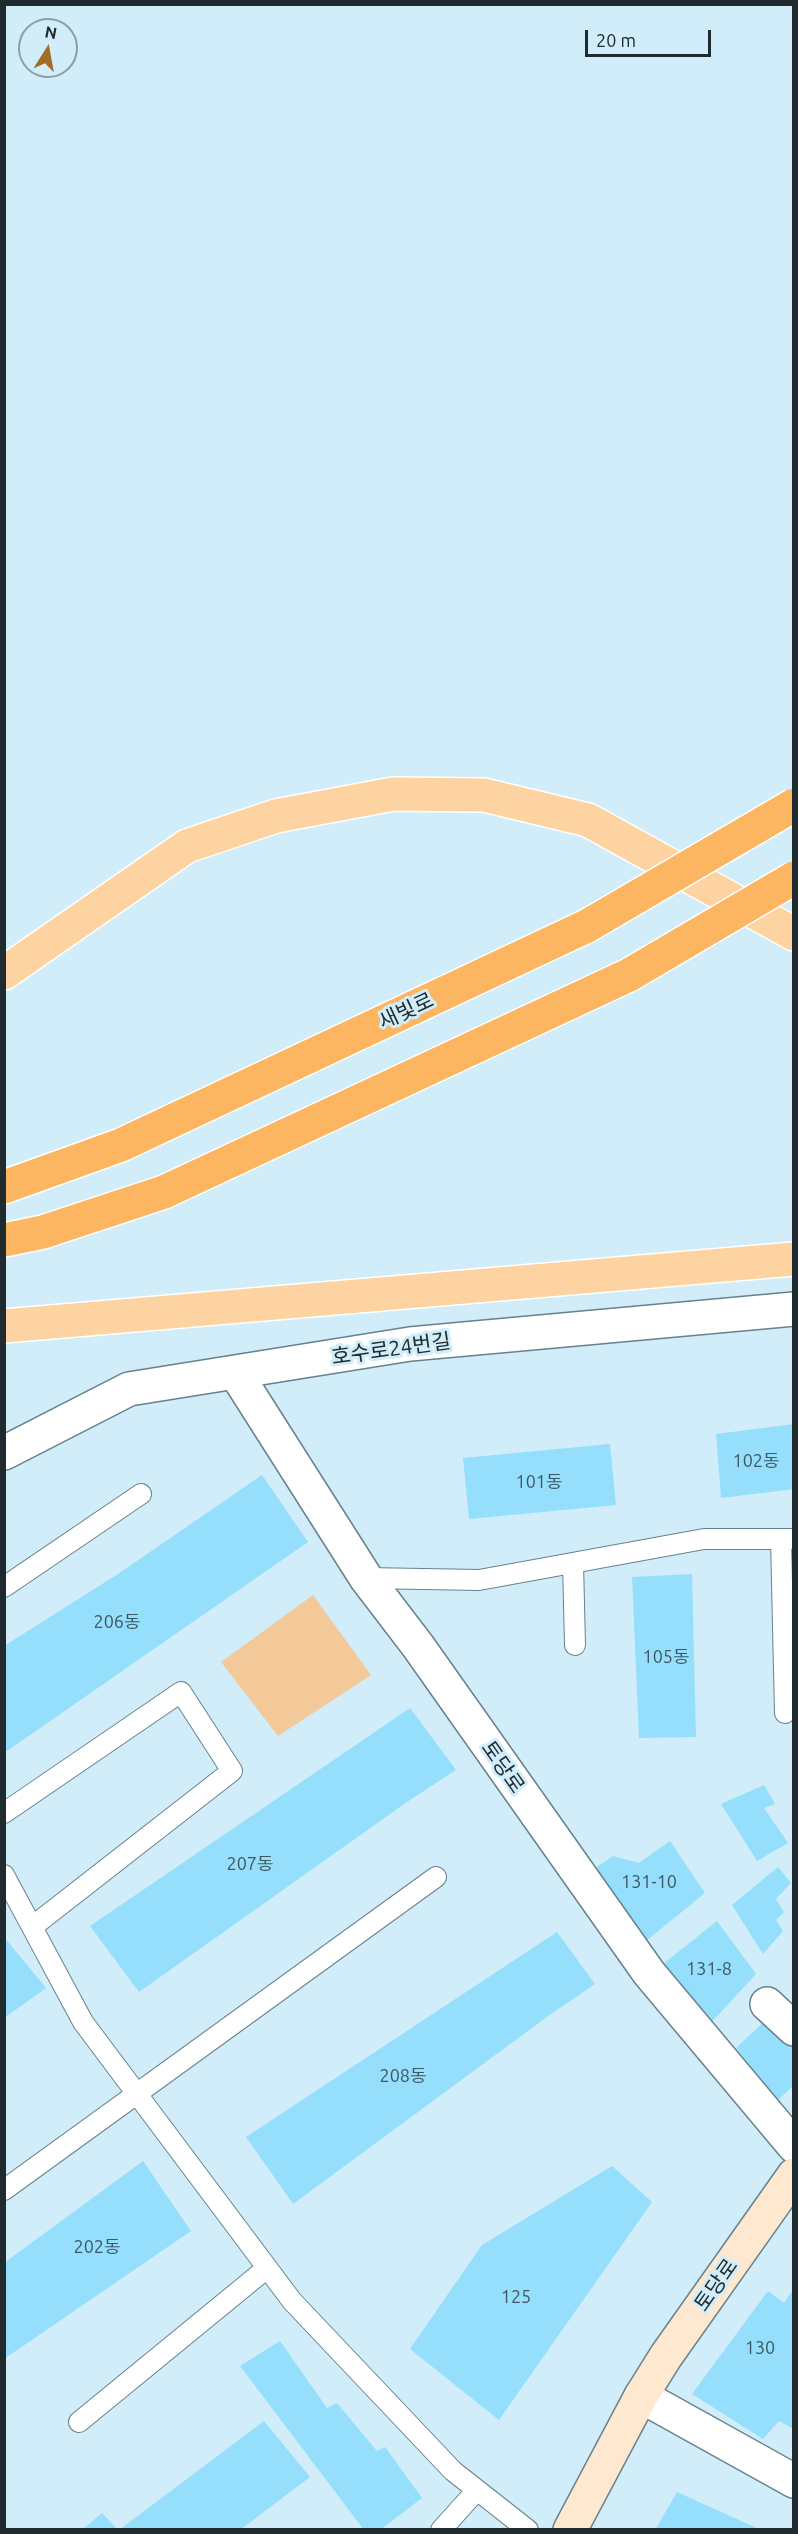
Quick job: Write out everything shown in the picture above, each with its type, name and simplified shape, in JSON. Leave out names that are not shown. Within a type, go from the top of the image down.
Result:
[{"type":"highway","name":"새빛로","points":[[4,1187],[121,1145],[587,926],[794,805]]},
{"type":"highway","points":[[4,1240],[43,1232],[164,1192],[629,975],[794,878]]},
{"type":"main road","points":[[4,974],[186,846],[276,816],[393,794],[484,795],[588,820],[794,934]]},
{"type":"main road","points":[[4,1326],[794,1259]]},
{"type":"main road","name":"토당로","points":[[570,2529],[641,2396],[666,2356],[794,2175]]},
{"type":"street","name":"호수로24번길","points":[[4,1453],[129,1389],[410,1344],[794,1309]]},
{"type":"street","name":"토당로","points":[[235,1372],[366,1578],[649,1973],[794,2146]]},
{"type":"street","points":[[767,2004],[794,2029]]},
{"type":"street","points":[[641,2396],[794,2481]]},
{"type":"lane","points":[[4,1587],[141,1494]]},
{"type":"lane","points":[[366,1578],[479,1580],[704,1539],[787,1539],[785,1713]]},
{"type":"lane","points":[[573,1563],[575,1645]]},
{"type":"lane","points":[[4,1813],[181,1692],[232,1771],[32,1927]]},
{"type":"lane","points":[[4,1875],[83,2022],[292,2301],[453,2471],[528,2529]]},
{"type":"lane","points":[[4,2190],[436,1877]]},
{"type":"lane","points":[[79,2422],[267,2268]]},
{"type":"lane","points":[[441,2529],[477,2490]]},
{"type":"shaded area","points":[[313,1595],[371,1675],[278,1736],[221,1662]]},
{"type":"building","points":[[794,1424],[794,1489],[721,1498],[716,1434]]},
{"type":"building","points":[[610,1444],[616,1505],[469,1519],[463,1458]]},
{"type":"building","points":[[262,1475],[308,1542],[7,1751],[4,1748],[4,1646],[118,1574]]},
{"type":"building","points":[[692,1574],[696,1737],[639,1738],[632,1577]]},
{"type":"building","points":[[410,1708],[456,1770],[407,1802],[139,1992],[90,1926]]},
{"type":"building","points":[[764,1785],[775,1804],[764,1808],[788,1843],[757,1861],[721,1804]]},
{"type":"building","points":[[670,1841],[705,1893],[646,1941],[591,1871],[613,1856],[639,1863]]},
{"type":"building","points":[[778,1867],[791,1883],[776,1899],[784,1912],[776,1920],[783,1931],[763,1954],[732,1905]]},
{"type":"building","points":[[717,1921],[756,1974],[709,2025],[663,1964]]},
{"type":"building","points":[[557,1932],[595,1984],[293,2204],[246,2137]]},
{"type":"building","points":[[4,1937],[46,1988],[4,2018]]},
{"type":"building","points":[[767,2019],[794,2042],[794,2085],[777,2101],[736,2048]]},
{"type":"building","points":[[143,2161],[191,2231],[4,2359],[4,2263]]},
{"type":"building","points":[[612,2166],[652,2202],[499,2420],[410,2349],[482,2245]]},
{"type":"building","points":[[794,2288],[794,2429],[779,2421],[763,2439],[692,2394],[768,2291],[784,2303]]},
{"type":"building","points":[[280,2341],[327,2408],[337,2403],[377,2451],[385,2447],[422,2498],[380,2530],[364,2530],[240,2366]]},
{"type":"building","points":[[264,2421],[310,2477],[240,2530],[119,2530]]},
{"type":"building","points":[[677,2492],[761,2530],[655,2530]]},
{"type":"building","points":[[102,2513],[118,2530],[82,2530]]}]
